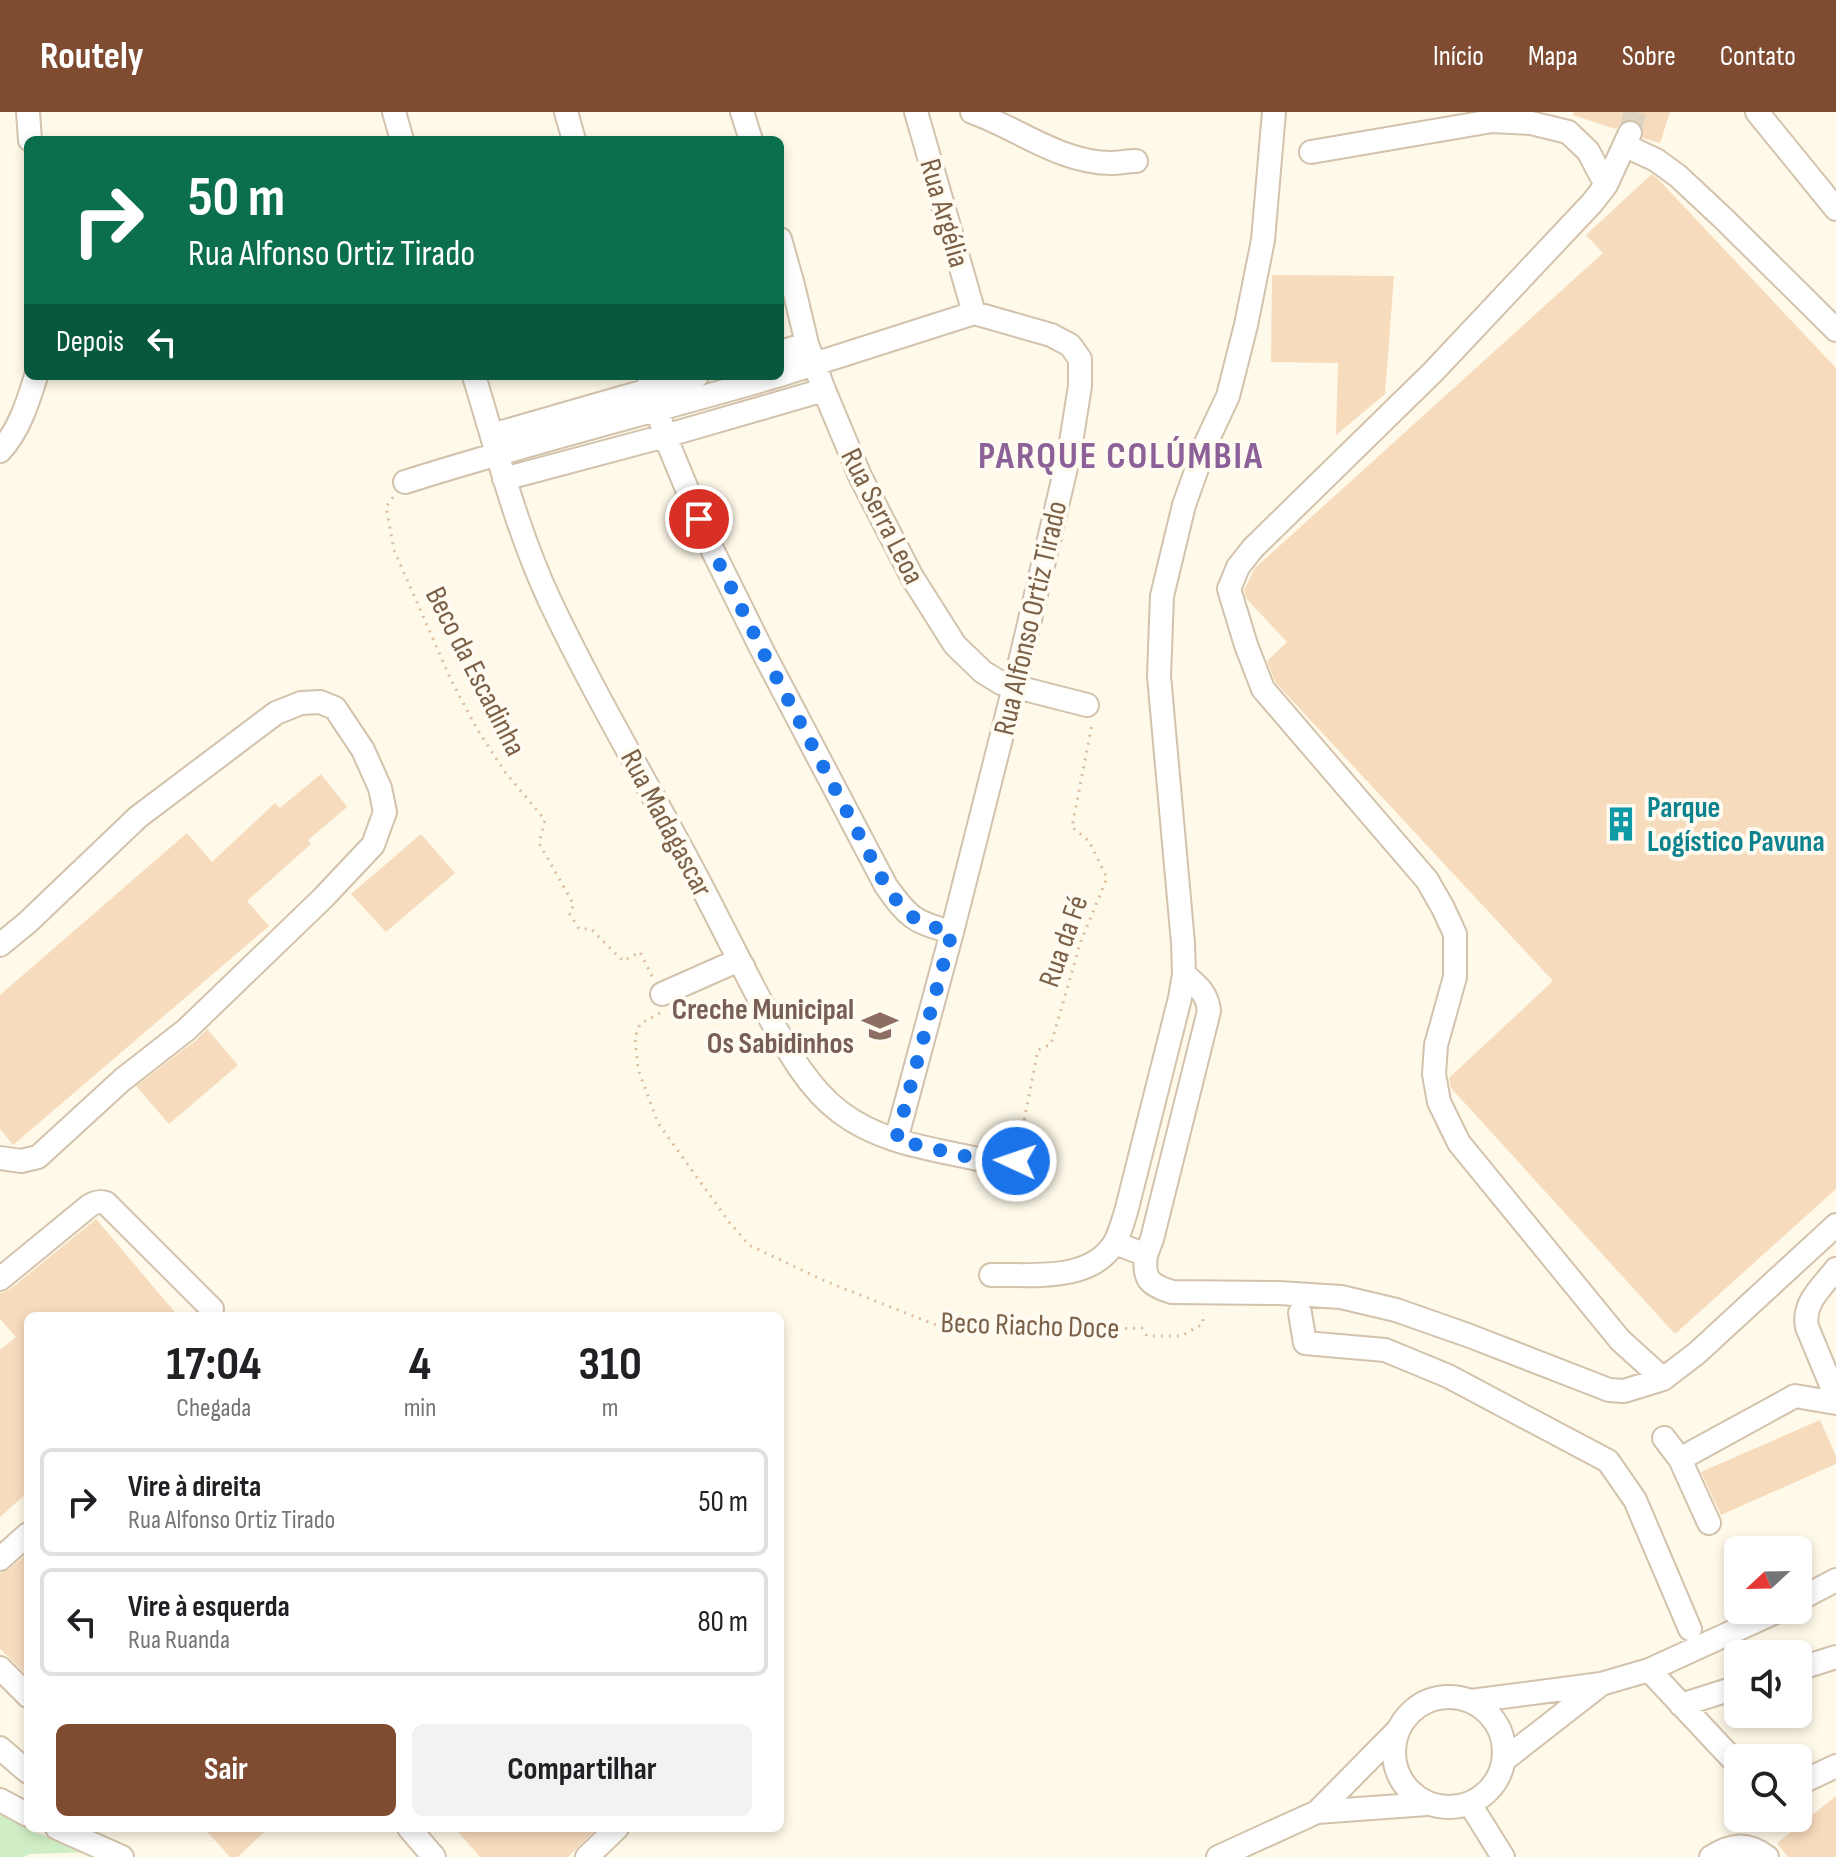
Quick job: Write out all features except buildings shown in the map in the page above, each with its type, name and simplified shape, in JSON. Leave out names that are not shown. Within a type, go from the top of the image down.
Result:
[{"type":"street","points":[[28,112],[30,136]]},
{"type":"street","points":[[394,112],[401,136]]},
{"type":"street","points":[[566,112],[573,136]]},
{"type":"street","points":[[742,112],[750,136]]},
{"type":"street","name":"Rua Argélia","points":[[916,112],[974,313]]},
{"type":"street","points":[[972,112],[1060,152],[1090,161],[1136,161]]},
{"type":"street","points":[[991,1275],[1083,1269],[1097,1261],[1115,1243],[1130,1197],[1180,998],[1184,974],[1178,882],[1159,676],[1162,596],[1184,505],[1206,443],[1228,396],[1246,325],[1263,240],[1274,112]]},
{"type":"street","points":[[1757,112],[1836,209]]},
{"type":"street","points":[[1311,152],[1492,121],[1531,123],[1568,132],[1588,151],[1606,185]]},
{"type":"street","points":[[1663,1379],[1620,1340],[1459,1143],[1439,1102],[1434,1074],[1436,1045],[1455,977],[1455,934],[1427,880],[1263,689],[1229,589],[1238,567],[1253,548],[1433,372],[1592,203],[1606,185],[1628,140],[1678,176],[1836,330]]},
{"type":"street","name":"Rua Serra Leoa","points":[[784,253],[811,354],[860,476],[912,577],[955,645],[983,672],[1001,683],[1087,705]]},
{"type":"street","points":[[784,352],[811,354],[974,313]]},
{"type":"street","name":"Rua Alfonso Ortiz Tirado","points":[[896,1140],[1014,687],[1069,455],[1080,386],[1081,368],[1076,352],[1065,341],[974,313]]},
{"type":"street","points":[[784,372],[811,354]]},
{"type":"street","points":[[0,451],[7,444],[28,404],[35,380]]},
{"type":"street","name":"Rua Madagascar","points":[[475,380],[504,479],[548,596],[588,677],[792,1057],[825,1099],[860,1126],[896,1140],[982,1160]]},
{"type":"street","points":[[405,482],[495,444],[686,380]]},
{"type":"street","points":[[653,392],[747,380]]},
{"type":"street","points":[[504,479],[824,390]]},
{"type":"street","points":[[653,392],[665,436],[711,547],[886,886],[910,916],[926,926],[952,932]]},
{"type":"street","points":[[0,945],[138,817],[276,713],[301,703],[320,702],[335,708],[363,750],[380,788],[385,812],[373,845],[323,898],[186,1030],[122,1080],[38,1157],[21,1161],[0,1158]]},
{"type":"street","points":[[662,994],[742,964]]},
{"type":"street","points":[[1184,974],[1201,989],[1209,1011],[1146,1255],[1144,1270],[1150,1282],[1158,1287],[1172,1292],[1341,1297],[1396,1310],[1609,1390],[1624,1391],[1663,1379],[1697,1353],[1836,1225]]},
{"type":"street","points":[[0,1279],[89,1206],[101,1202],[106,1203],[212,1309]]},
{"type":"street","points":[[1115,1243],[1146,1255]]},
{"type":"street","points":[[1795,1396],[1836,1400],[1805,1316],[1808,1306],[1836,1269]]},
{"type":"street","points":[[1300,1313],[1305,1343],[1385,1350],[1448,1376],[1608,1461],[1635,1500],[1690,1629]]},
{"type":"street","points":[[1680,1459],[1795,1396],[1823,1368]]},
{"type":"street","points":[[1664,1438],[1680,1459],[1709,1523]]},
{"type":"street","points":[[0,1559],[24,1538]]},
{"type":"street","points":[[1812,1593],[1836,1580]]},
{"type":"street","points":[[1471,1701],[1601,1684],[1649,1670],[1749,1624]]},
{"type":"street","points":[[1812,1665],[1836,1657]]},
{"type":"street","points":[[0,1668],[24,1692]]},
{"type":"street","points":[[1649,1670],[1724,1750]]},
{"type":"street","points":[[1504,1760],[1601,1684]]},
{"type":"street","points":[[1681,1705],[1724,1691]]},
{"type":"street","points":[[1457,1697],[1471,1701],[1483,1708],[1501,1732],[1504,1760],[1500,1774],[1483,1797],[1470,1804],[1441,1808],[1427,1804],[1405,1786],[1397,1773],[1394,1744],[1398,1730],[1415,1708],[1428,1700],[1457,1697]]},
{"type":"street","points":[[1317,1812],[1398,1730]]},
{"type":"street","points":[[0,1748],[24,1769]]},
{"type":"street","points":[[1812,1777],[1836,1766]]},
{"type":"street","points":[[0,1800],[24,1813]]},
{"type":"street","points":[[1218,1857],[1317,1812],[1427,1804]]},
{"type":"street","points":[[1470,1804],[1503,1857]]},
{"type":"street","points":[[66,1832],[122,1857]]},
{"type":"street","points":[[101,1832],[133,1857]]},
{"type":"street","points":[[412,1832],[434,1857]]},
{"type":"street","points":[[587,1857],[613,1832]]},
{"type":"street","points":[[1711,1857],[1734,1846],[1748,1846],[1767,1857]]},
{"type":"path","name":"Beco da Escadinha","points":[[405,482],[386,507],[394,550],[451,680],[505,772],[545,820],[539,843],[574,905],[569,913],[579,929],[591,929],[623,961],[640,952],[662,994]]},
{"type":"path","name":"Rua da Fé","points":[[982,1160],[1016,1161],[1038,1050],[1051,1044],[1081,941],[1107,878],[1089,841],[1072,827],[1092,725],[1087,705]]},
{"type":"path","name":"Beco Riacho Doce","points":[[662,994],[664,1011],[640,1024],[635,1037],[638,1069],[658,1123],[749,1245],[825,1281],[941,1327],[1042,1331],[1142,1328],[1147,1336],[1181,1336],[1203,1324],[1204,1310]]},
{"type":"green space","points":[[0,1808],[24,1825],[24,1832],[97,1852],[31,1854],[0,1857]]},
{"type":"tunnel","points":[[1630,133],[1635,112]]},
{"type":"place","name":"Parque Logístico Pavuna","points":[[1621,824]]},
{"type":"place","name":"Creche Municipal Os Sabidinhos","points":[[880,1026]]},
{"type":"district","name":"PARQUE COLÚMBIA","points":[[1121,455]]},
{"type":"route","points":[[699,519],[762,650],[886,886],[910,916],[926,926],[952,932],[896,1140],[982,1160],[1016,1161]]}]
